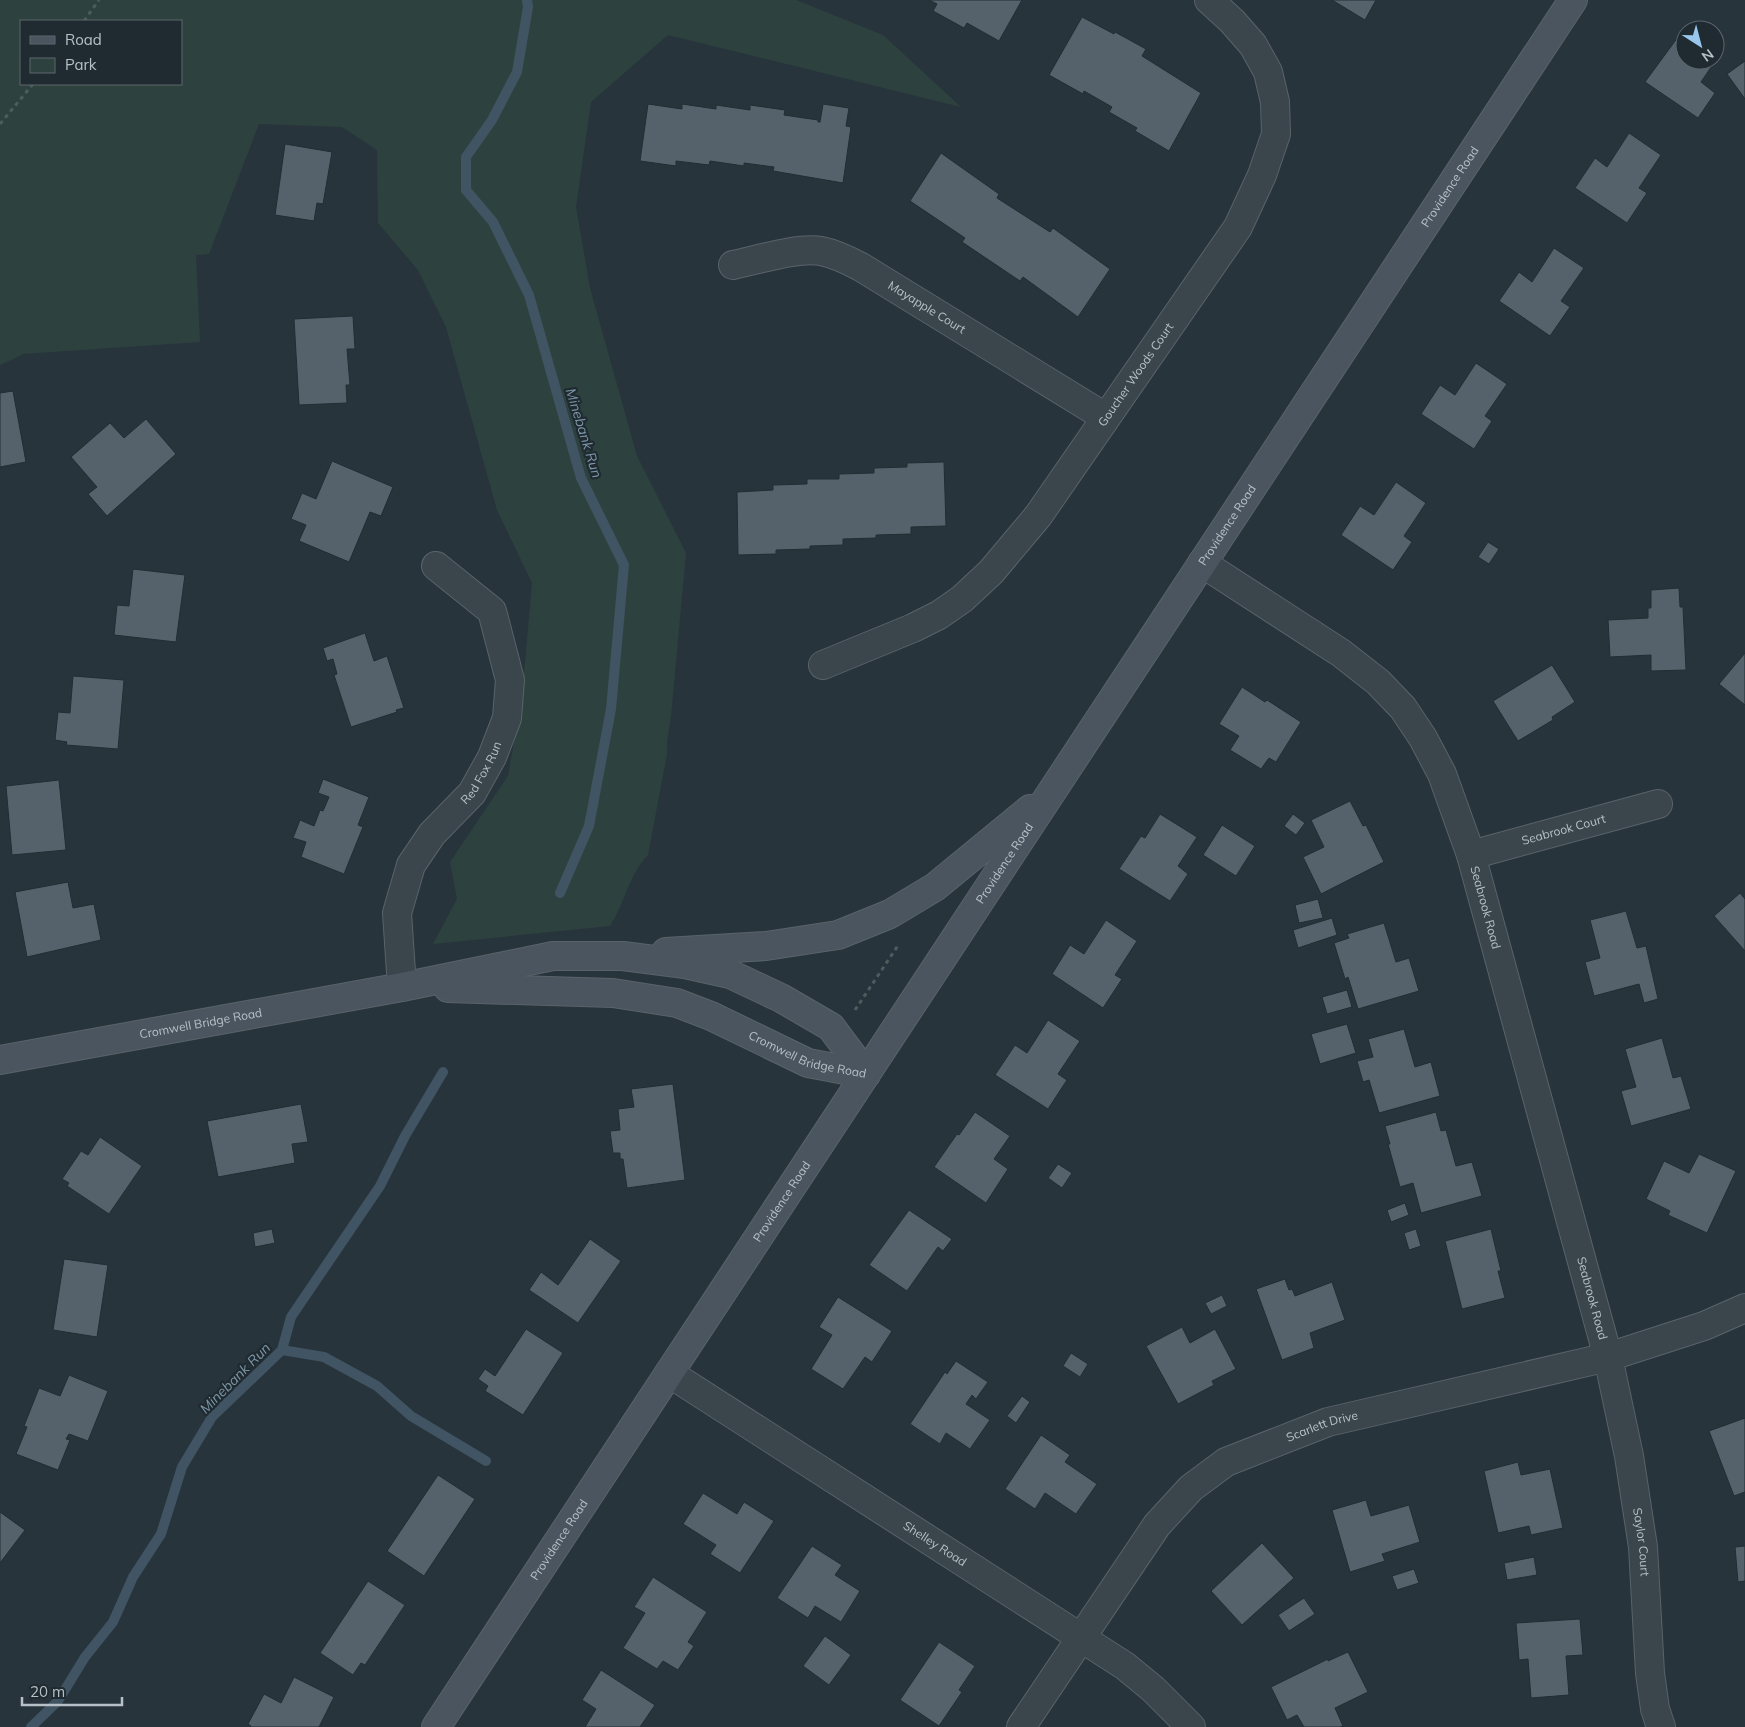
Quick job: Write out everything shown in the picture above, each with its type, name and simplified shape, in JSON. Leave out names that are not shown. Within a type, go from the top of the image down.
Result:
[{"type":"street","name":"Goucher Woods Court","points":[[823,665],[914,628],[939,615],[976,588],[1038,516],[1238,227],[1262,175],[1276,134],[1275,102],[1268,72],[1253,45],[1232,21],[1208,0]]},
{"type":"street","name":"Providence Road","points":[[436,1727],[1573,0]]},
{"type":"street","name":"Mayapple Court","points":[[733,265],[795,252],[819,251],[838,256],[861,267],[1105,417]]},
{"type":"street","name":"Seabrook Road","points":[[1202,563],[1341,653],[1378,682],[1403,708],[1423,738],[1442,774],[1471,855],[1608,1358]]},
{"type":"street","name":"Red Fox Run","points":[[402,987],[397,913],[411,865],[432,834],[472,793],[492,757],[507,718],[510,680],[492,611],[436,566]]},
{"type":"street","points":[[623,956],[766,946],[838,935],[890,914],[935,887],[1052,791]]},
{"type":"street","name":"Seabrook Court","points":[[1471,855],[1658,804]]},
{"type":"street","name":"Cromwell Bridge Road","points":[[0,1060],[402,987],[553,956],[623,956],[684,964],[730,974],[781,998],[831,1027],[866,1074]]},
{"type":"street","name":"Cromwell Bridge Road","points":[[402,987],[613,993],[677,1003],[711,1016],[808,1063],[866,1074]]},
{"type":"street","name":"Scarlett Drive","points":[[1021,1727],[1157,1525],[1191,1488],[1226,1462],[1328,1422],[1608,1358],[1704,1326],[1745,1308]]},
{"type":"street","name":"Saylor Court","points":[[1608,1358],[1629,1456],[1642,1546],[1650,1673],[1655,1709],[1661,1727]]},
{"type":"street","name":"Shelley Road","points":[[669,1373],[1125,1666],[1146,1683],[1191,1727]]},
{"type":"path","points":[[85,20],[99,0]]},
{"type":"path","points":[[0,124],[32,85]]},
{"type":"path","points":[[853,1013],[899,944],[900,937]]},
{"type":"green space","points":[[0,0],[796,0],[883,35],[961,107],[668,35],[591,102],[576,207],[590,288],[637,456],[686,553],[667,754],[648,855],[636,871],[610,926],[433,944],[457,899],[450,862],[508,776],[522,697],[532,583],[497,510],[446,327],[418,270],[378,223],[377,150],[342,127],[259,124],[209,254],[196,255],[200,342],[22,355],[0,365]]},
{"type":"building","points":[[929,0],[1022,0],[999,41],[967,23],[964,28],[933,11],[937,4]]},
{"type":"building","points":[[1332,0],[1376,0],[1365,20]]},
{"type":"building","points":[[1082,17],[1146,49],[1142,56],[1201,93],[1169,151],[1135,131],[1137,128],[1109,112],[1112,107],[1084,91],[1083,94],[1049,75]]},
{"type":"building","points":[[1675,41],[1675,70],[1709,70],[1701,82],[1715,93],[1698,118],[1645,82]]},
{"type":"building","points":[[1745,61],[1745,99],[1727,74]]},
{"type":"building","points":[[648,104],[682,109],[682,104],[716,109],[716,105],[750,110],[750,105],[785,110],[784,115],[818,120],[818,122],[820,122],[823,104],[849,108],[846,126],[851,127],[843,183],[773,171],[774,167],[744,163],[744,166],[710,161],[709,165],[676,161],[676,166],[640,161]]},
{"type":"building","points":[[1629,133],[1661,155],[1639,188],[1647,193],[1627,223],[1575,188],[1595,158],[1607,167]]},
{"type":"building","points":[[285,144],[332,152],[323,204],[317,203],[314,221],[275,215]]},
{"type":"building","points":[[941,153],[999,194],[997,198],[1050,232],[1053,228],[1110,269],[1078,317],[1023,277],[1020,281],[962,242],[965,238],[910,201]]},
{"type":"building","points":[[1554,248],[1584,268],[1561,301],[1570,307],[1550,336],[1499,301],[1519,272],[1532,282]]},
{"type":"building","points":[[353,316],[355,349],[347,349],[350,385],[346,385],[347,403],[299,405],[294,319]]},
{"type":"building","points":[[1476,363],[1507,384],[1485,416],[1492,421],[1474,449],[1421,414],[1440,385],[1455,395]]},
{"type":"building","points":[[13,391],[26,462],[0,467],[0,393]]},
{"type":"building","points":[[146,419],[176,454],[107,516],[88,494],[97,487],[71,457],[110,423],[124,438]]},
{"type":"building","points":[[332,461],[393,487],[381,516],[370,512],[349,562],[299,541],[306,525],[291,519],[302,493],[316,499]]},
{"type":"building","points":[[944,462],[946,526],[911,527],[911,534],[876,535],[876,538],[843,539],[843,545],[810,546],[810,549],[776,550],[776,554],[738,555],[737,492],[773,490],[773,485],[807,484],[807,479],[839,479],[839,474],[874,473],[874,468],[907,467],[907,463]]},
{"type":"building","points":[[1396,482],[1426,503],[1404,536],[1412,542],[1393,570],[1341,535],[1360,506],[1374,515]]},
{"type":"building","points":[[1488,542],[1499,549],[1489,564],[1478,557]]},
{"type":"building","points":[[133,569],[185,575],[176,642],[114,635],[117,605],[129,606]]},
{"type":"building","points":[[1679,588],[1680,607],[1683,607],[1686,670],[1651,671],[1651,655],[1610,657],[1608,620],[1648,618],[1648,608],[1651,608],[1651,590]]},
{"type":"building","points":[[365,633],[374,661],[387,656],[404,708],[351,727],[334,675],[337,674],[333,659],[327,661],[323,648]]},
{"type":"building","points":[[1745,653],[1745,705],[1719,684]]},
{"type":"building","points":[[1552,665],[1575,702],[1552,717],[1553,720],[1518,741],[1493,701]]},
{"type":"building","points":[[73,676],[124,680],[118,749],[66,745],[67,742],[55,740],[58,712],[70,713]]},
{"type":"building","points":[[1242,687],[1265,702],[1267,700],[1301,722],[1276,762],[1269,758],[1261,769],[1230,750],[1239,736],[1219,724]]},
{"type":"building","points":[[323,779],[369,797],[358,825],[363,827],[344,874],[301,857],[306,842],[293,838],[300,820],[314,826],[320,810],[323,811],[329,797],[318,793]]},
{"type":"building","points":[[59,780],[66,850],[12,855],[6,786]]},
{"type":"building","points":[[1350,801],[1363,826],[1366,825],[1384,862],[1321,894],[1303,857],[1324,847],[1311,820]]},
{"type":"building","points":[[1160,814],[1197,837],[1178,866],[1188,874],[1170,901],[1119,869],[1141,836],[1145,838]]},
{"type":"building","points":[[1293,814],[1305,823],[1296,835],[1284,826]]},
{"type":"building","points":[[1222,825],[1255,846],[1236,876],[1203,855]]},
{"type":"building","points":[[68,882],[73,908],[94,904],[101,940],[27,957],[15,892]]},
{"type":"building","points":[[1740,893],[1745,899],[1745,951],[1714,916]]},
{"type":"building","points":[[1318,899],[1323,918],[1299,923],[1295,905]]},
{"type":"building","points":[[1626,911],[1637,948],[1646,946],[1658,999],[1644,1003],[1639,984],[1594,996],[1585,962],[1600,958],[1590,920]]},
{"type":"building","points":[[1332,918],[1337,935],[1298,948],[1293,930]]},
{"type":"building","points":[[1106,920],[1137,941],[1115,975],[1122,979],[1103,1008],[1052,974],[1070,945],[1084,954]]},
{"type":"building","points":[[1384,923],[1396,962],[1409,958],[1419,991],[1358,1009],[1348,977],[1345,979],[1334,943],[1349,938],[1347,934]]},
{"type":"building","points":[[1347,990],[1352,1007],[1327,1014],[1322,997]]},
{"type":"building","points":[[1048,1020],[1080,1041],[1058,1074],[1067,1080],[1048,1109],[995,1075],[1015,1045],[1027,1053]]},
{"type":"building","points":[[1347,1024],[1356,1053],[1320,1064],[1311,1034]]},
{"type":"building","points":[[1404,1029],[1415,1067],[1431,1062],[1440,1096],[1379,1113],[1369,1080],[1363,1082],[1357,1061],[1373,1057],[1368,1039]]},
{"type":"building","points":[[1662,1038],[1673,1078],[1681,1076],[1691,1109],[1631,1126],[1621,1091],[1636,1087],[1625,1049]]},
{"type":"building","points":[[673,1084],[685,1180],[627,1188],[623,1159],[620,1159],[620,1153],[613,1153],[610,1131],[620,1130],[618,1109],[634,1107],[631,1089]]},
{"type":"building","points":[[301,1104],[308,1142],[292,1144],[295,1163],[218,1177],[207,1121]]},
{"type":"building","points":[[975,1112],[1010,1136],[994,1159],[1008,1169],[986,1203],[934,1167]]},
{"type":"building","points":[[1436,1112],[1441,1131],[1446,1130],[1456,1166],[1472,1162],[1482,1196],[1421,1213],[1413,1183],[1400,1187],[1385,1126]]},
{"type":"building","points":[[100,1137],[142,1166],[109,1214],[67,1186],[69,1183],[62,1179],[81,1151],[88,1155]]},
{"type":"building","points":[[1699,1154],[1736,1171],[1707,1233],[1668,1215],[1670,1211],[1646,1199],[1664,1161],[1689,1173]]},
{"type":"building","points":[[1058,1164],[1072,1173],[1062,1188],[1048,1178]]},
{"type":"building","points":[[1405,1203],[1409,1215],[1391,1222],[1387,1210]]},
{"type":"building","points":[[909,1210],[952,1239],[943,1251],[938,1247],[907,1291],[869,1265]]},
{"type":"building","points":[[272,1229],[275,1243],[255,1247],[253,1233]]},
{"type":"building","points":[[1416,1229],[1421,1246],[1409,1250],[1404,1233]]},
{"type":"building","points":[[1491,1229],[1505,1298],[1462,1309],[1445,1241]]},
{"type":"building","points":[[590,1239],[621,1261],[578,1323],[529,1290],[541,1272],[558,1285]]},
{"type":"building","points":[[64,1259],[108,1265],[97,1337],[53,1330]]},
{"type":"building","points":[[1285,1279],[1289,1290],[1292,1289],[1295,1296],[1332,1282],[1345,1320],[1310,1333],[1314,1348],[1282,1360],[1256,1289]]},
{"type":"building","points":[[1222,1295],[1227,1306],[1211,1314],[1205,1303]]},
{"type":"building","points":[[838,1297],[892,1331],[872,1362],[865,1357],[843,1389],[811,1369],[832,1335],[819,1327]]},
{"type":"building","points":[[1182,1327],[1190,1343],[1215,1329],[1236,1369],[1212,1381],[1214,1385],[1178,1404],[1146,1346]]},
{"type":"building","points":[[526,1329],[563,1353],[523,1415],[485,1391],[488,1386],[478,1379],[485,1369],[495,1376]]},
{"type":"building","points":[[1071,1353],[1088,1364],[1080,1377],[1063,1366]]},
{"type":"building","points":[[956,1361],[988,1382],[976,1399],[972,1395],[966,1404],[990,1420],[970,1449],[946,1433],[940,1444],[910,1424],[945,1372],[947,1374]]},
{"type":"building","points":[[69,1375],[108,1391],[88,1441],[69,1434],[66,1439],[70,1440],[58,1470],[16,1454],[27,1427],[24,1426],[39,1388],[60,1396]]},
{"type":"building","points":[[1022,1396],[1030,1402],[1016,1423],[1007,1416]]},
{"type":"building","points":[[1745,1418],[1745,1492],[1734,1496],[1709,1431]]},
{"type":"building","points":[[1041,1435],[1070,1455],[1065,1462],[1097,1484],[1076,1514],[1045,1493],[1035,1509],[1005,1489]]},
{"type":"building","points":[[1518,1462],[1521,1475],[1550,1469],[1563,1528],[1531,1535],[1529,1526],[1498,1533],[1484,1471]]},
{"type":"building","points":[[438,1475],[475,1499],[424,1576],[387,1551]]},
{"type":"building","points":[[703,1493],[737,1514],[744,1502],[774,1521],[740,1573],[710,1554],[716,1545],[683,1524]]},
{"type":"building","points":[[1366,1500],[1371,1516],[1409,1505],[1420,1542],[1382,1554],[1385,1561],[1350,1572],[1332,1510]]},
{"type":"building","points":[[0,1512],[25,1530],[0,1563]]},
{"type":"building","points":[[1262,1543],[1294,1578],[1242,1625],[1211,1591]]},
{"type":"building","points":[[812,1546],[842,1565],[835,1575],[860,1591],[841,1622],[815,1606],[808,1618],[777,1598]]},
{"type":"building","points":[[1745,1546],[1745,1581],[1738,1582],[1735,1547]]},
{"type":"building","points":[[1534,1557],[1537,1575],[1507,1580],[1504,1563]]},
{"type":"building","points":[[1414,1569],[1419,1583],[1397,1590],[1392,1576]]},
{"type":"building","points":[[653,1577],[707,1612],[688,1642],[694,1646],[678,1670],[663,1661],[657,1669],[623,1648],[645,1613],[634,1607]]},
{"type":"building","points":[[368,1581],[405,1605],[365,1665],[361,1663],[353,1675],[320,1653]]},
{"type":"building","points":[[1304,1598],[1315,1614],[1289,1631],[1278,1615]]},
{"type":"building","points":[[1580,1619],[1583,1655],[1566,1656],[1569,1695],[1531,1698],[1528,1659],[1519,1660],[1516,1623]]},
{"type":"building","points":[[825,1636],[851,1655],[829,1685],[803,1666]]},
{"type":"building","points":[[939,1642],[975,1666],[959,1690],[962,1692],[939,1726],[900,1700]]},
{"type":"building","points":[[1348,1652],[1368,1692],[1335,1708],[1343,1726],[1304,1727],[1297,1715],[1287,1720],[1271,1687],[1328,1659],[1328,1661]]},
{"type":"building","points":[[601,1670],[655,1705],[640,1727],[585,1727],[596,1709],[582,1700]]},
{"type":"building","points":[[294,1677],[334,1697],[319,1727],[250,1727],[248,1724],[264,1694],[281,1703]]},
{"type":"waterway","name":"Minebank Run","points":[[527,0],[528,7],[517,72],[492,120],[466,157],[466,190],[493,222],[529,295],[581,478],[624,565],[611,709],[589,826],[560,893]]},
{"type":"waterway","name":"Minebank Run","points":[[31,1727],[58,1701],[85,1657],[113,1622],[133,1577],[161,1534],[182,1467],[212,1417],[282,1350],[291,1317],[380,1186],[405,1136],[443,1072]]},
{"type":"waterway","points":[[282,1350],[324,1357],[377,1386],[411,1416],[486,1461]]}]
